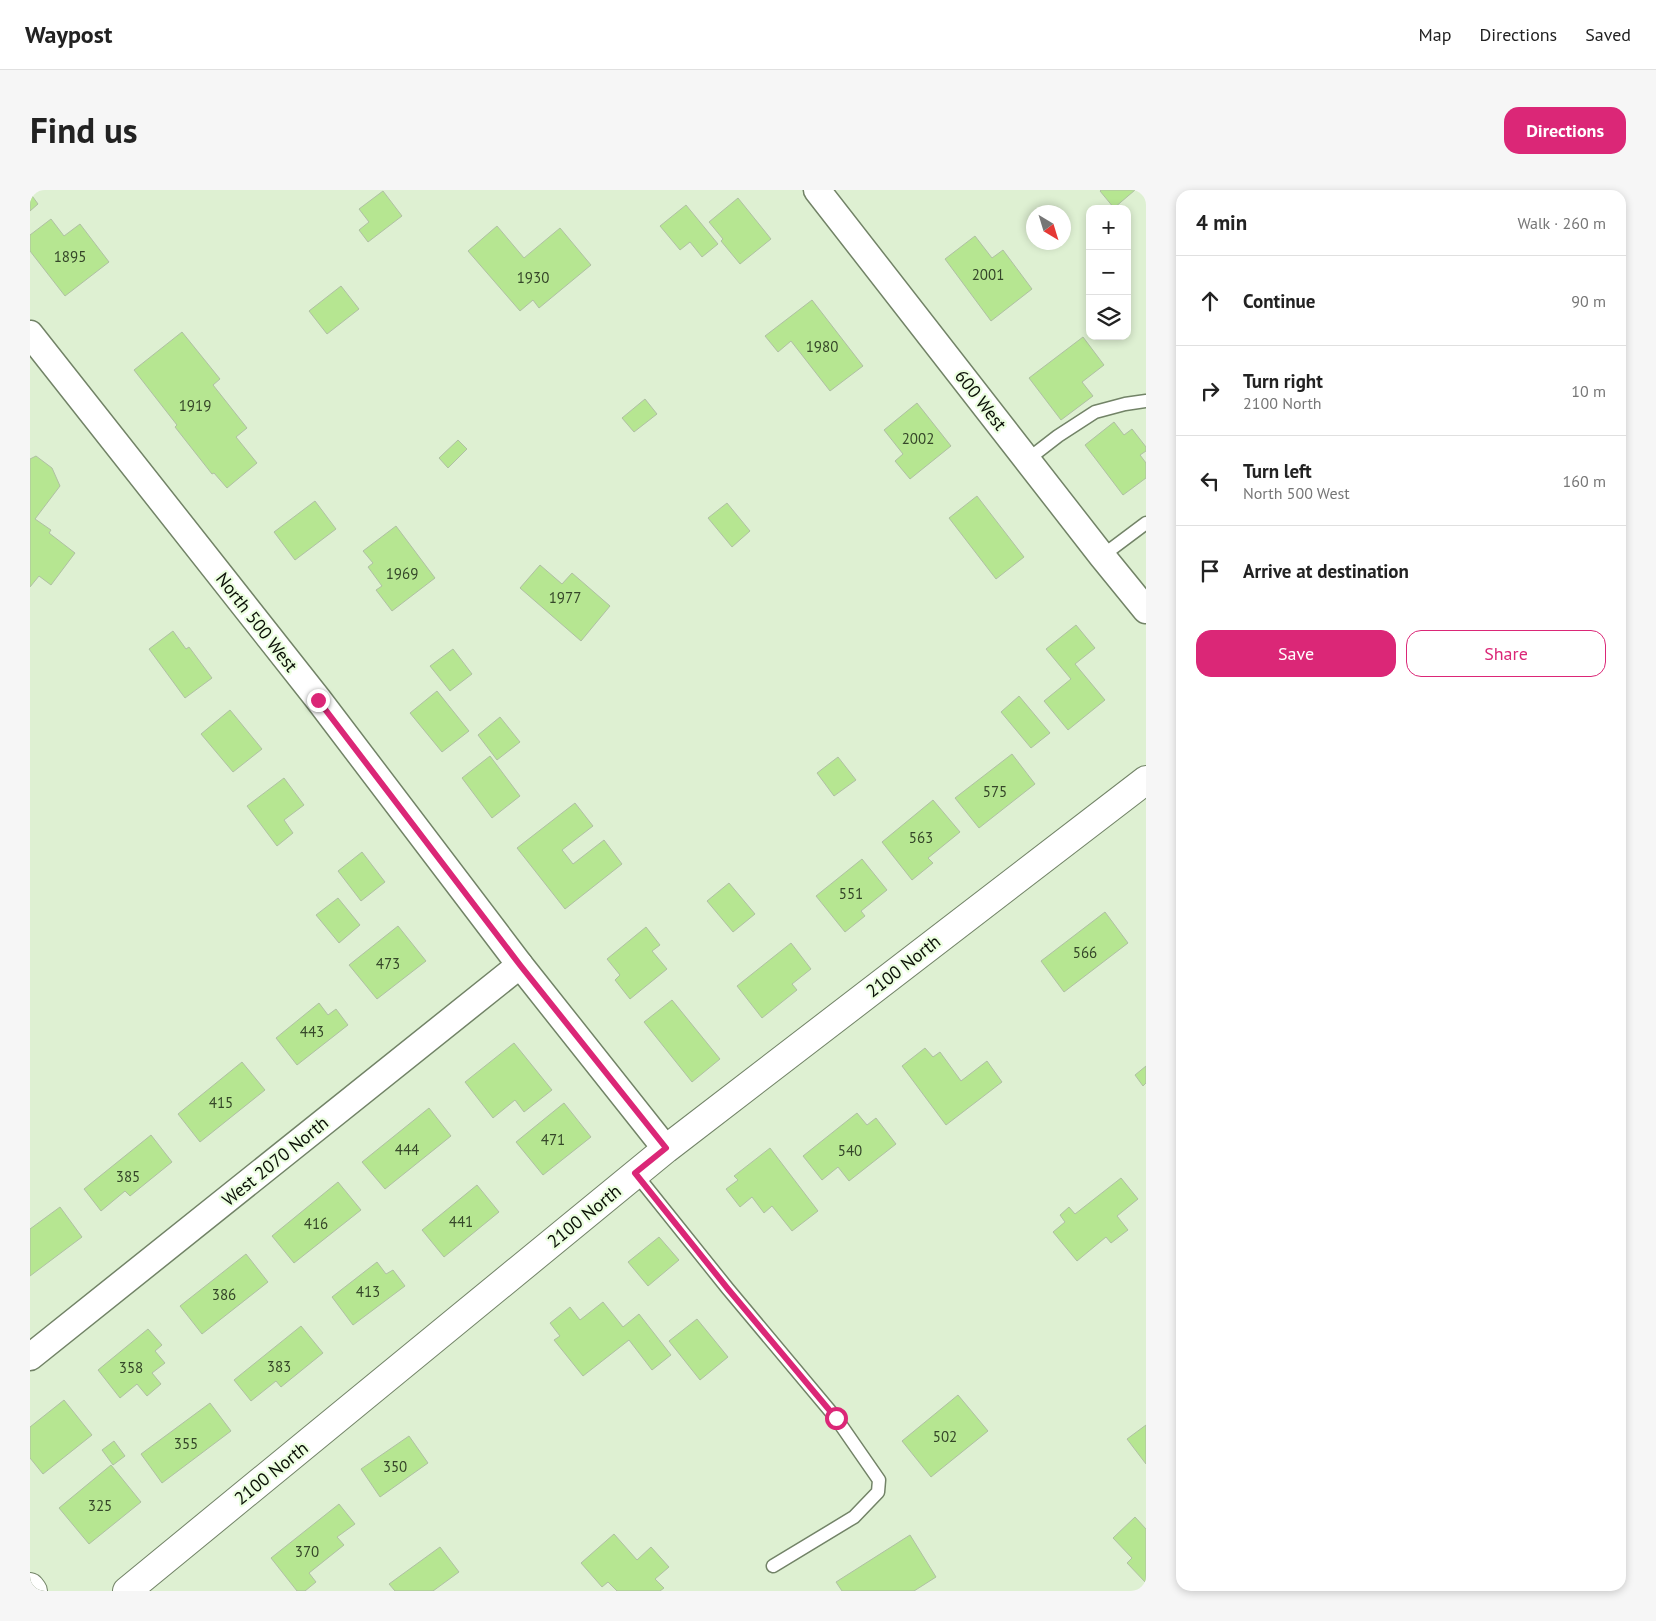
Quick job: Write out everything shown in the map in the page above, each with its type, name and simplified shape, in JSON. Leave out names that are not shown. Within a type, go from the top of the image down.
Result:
[{"type":"street","name":"600 West","points":[[817,190],[1146,610]]},
{"type":"street","name":"North 500 West","points":[[30,334],[312,692],[520,965],[666,1148]]},
{"type":"street","name":"2100 North","points":[[127,1591],[666,1148],[1146,780]]},
{"type":"street","name":"West 2070 North","points":[[30,1357],[520,965]]},
{"type":"street","points":[[30,1587],[33,1591]]},
{"type":"lane","points":[[1027,460],[1058,436],[1095,412],[1125,404],[1146,402]]},
{"type":"lane","points":[[1102,556],[1146,523]]},
{"type":"lane","points":[[635,1173],[728,1289],[836,1418],[879,1480],[878,1492],[854,1517],[773,1566]]},
{"type":"building","points":[[1135,190],[1118,205],[1112,205],[1100,191]]},
{"type":"building","points":[[383,191],[402,216],[368,242],[359,230],[369,222],[359,209]]},
{"type":"building","points":[[30,193],[38,204],[30,211]]},
{"type":"building","points":[[738,198],[771,239],[740,264],[721,241],[723,239],[709,222]]},
{"type":"building","points":[[686,205],[718,244],[702,257],[690,242],[680,250],[660,226]]},
{"type":"building","points":[[51,219],[64,236],[80,224],[109,262],[65,296],[30,251],[30,235]]},
{"type":"building","points":[[497,226],[524,258],[560,228],[591,265],[539,308],[533,300],[520,311],[468,251]]},
{"type":"building","points":[[975,236],[992,258],[1003,250],[1032,289],[991,321],[945,259]]},
{"type":"building","points":[[341,286],[359,309],[327,334],[309,311]]},
{"type":"building","points":[[812,300],[863,366],[830,391],[791,341],[778,352],[765,336]]},
{"type":"building","points":[[182,332],[220,379],[213,385],[247,428],[236,437],[257,463],[227,488],[214,473],[212,474],[134,370]]},
{"type":"building","points":[[1083,337],[1104,365],[1082,382],[1093,396],[1061,420],[1029,378]]},
{"type":"building","points":[[645,399],[657,414],[634,432],[622,418]]},
{"type":"building","points":[[917,403],[951,446],[910,479],[895,461],[903,454],[884,430]]},
{"type":"building","points":[[1114,422],[1124,435],[1132,429],[1146,447],[1146,451],[1140,455],[1146,463],[1146,478],[1123,495],[1085,445]]},
{"type":"building","points":[[458,440],[467,449],[448,468],[439,458]]},
{"type":"building","points":[[36,456],[52,468],[60,486],[35,519],[51,530],[49,533],[75,553],[51,585],[39,576],[30,587],[30,459]]},
{"type":"building","points":[[977,496],[1024,557],[996,579],[949,518]]},
{"type":"building","points":[[315,501],[336,529],[295,560],[274,532]]},
{"type":"building","points":[[727,503],[750,531],[732,547],[708,518]]},
{"type":"building","points":[[396,526],[435,578],[392,611],[376,590],[382,586],[368,567],[373,563],[363,551]]},
{"type":"building","points":[[540,565],[562,584],[572,573],[610,606],[581,641],[520,588]]},
{"type":"building","points":[[1076,625],[1095,648],[1075,664],[1105,700],[1068,730],[1044,701],[1071,679],[1046,649]]},
{"type":"building","points":[[173,631],[186,649],[189,647],[212,678],[185,698],[149,649]]},
{"type":"building","points":[[453,649],[472,674],[450,691],[430,666]]},
{"type":"building","points":[[437,691],[469,731],[442,752],[410,713]]},
{"type":"building","points":[[1019,696],[1050,733],[1031,748],[1001,712]]},
{"type":"building","points":[[230,710],[262,749],[233,772],[201,734]]},
{"type":"building","points":[[500,717],[520,742],[497,760],[478,735]]},
{"type":"building","points":[[1012,754],[1035,784],[979,828],[955,798]]},
{"type":"building","points":[[490,756],[520,796],[492,818],[462,778]]},
{"type":"building","points":[[838,757],[856,780],[834,796],[817,773]]},
{"type":"building","points":[[284,778],[304,805],[284,820],[293,833],[277,846],[247,806]]},
{"type":"building","points":[[933,800],[960,832],[928,858],[933,863],[912,880],[882,842]]},
{"type":"building","points":[[575,803],[593,826],[562,850],[573,864],[604,840],[622,864],[565,909],[517,848]]},
{"type":"building","points":[[362,852],[385,882],[361,901],[338,871]]},
{"type":"building","points":[[862,859],[887,890],[861,911],[865,916],[845,932],[816,896]]},
{"type":"building","points":[[729,883],[755,914],[733,932],[707,901]]},
{"type":"building","points":[[338,898],[360,925],[339,943],[316,915]]},
{"type":"building","points":[[1105,912],[1128,943],[1064,992],[1041,961]]},
{"type":"building","points":[[398,926],[426,961],[377,999],[349,965]]},
{"type":"building","points":[[646,927],[660,945],[652,951],[667,969],[630,999],[615,980],[620,975],[607,959]]},
{"type":"building","points":[[791,943],[811,969],[792,984],[797,990],[762,1018],[737,986]]},
{"type":"building","points":[[672,1000],[720,1059],[692,1082],[644,1022]]},
{"type":"building","points":[[319,1003],[328,1015],[336,1009],[348,1025],[297,1065],[276,1038]]},
{"type":"building","points":[[514,1043],[552,1090],[524,1112],[515,1100],[493,1118],[465,1082]]},
{"type":"building","points":[[925,1048],[933,1057],[940,1052],[961,1081],[987,1061],[1002,1082],[946,1125],[902,1066]]},
{"type":"building","points":[[242,1062],[265,1090],[200,1142],[178,1114]]},
{"type":"building","points":[[1146,1066],[1146,1083],[1143,1086],[1135,1075]]},
{"type":"building","points":[[564,1103],[591,1137],[543,1175],[516,1142]]},
{"type":"building","points":[[429,1108],[451,1136],[385,1189],[362,1162]]},
{"type":"building","points":[[857,1113],[867,1125],[876,1118],[896,1144],[849,1181],[838,1167],[822,1180],[803,1156]]},
{"type":"building","points":[[151,1135],[172,1162],[130,1196],[125,1191],[101,1211],[84,1189]]},
{"type":"building","points":[[770,1148],[818,1211],[792,1231],[772,1206],[764,1213],[752,1197],[740,1207],[726,1189],[738,1180],[734,1176]]},
{"type":"building","points":[[1121,1178],[1138,1199],[1117,1216],[1128,1230],[1111,1243],[1106,1237],[1077,1261],[1053,1232],[1065,1222],[1060,1215],[1069,1207],[1075,1214]]},
{"type":"building","points":[[338,1182],[361,1210],[294,1263],[272,1236]]},
{"type":"building","points":[[477,1185],[499,1212],[444,1257],[422,1230]]},
{"type":"building","points":[[60,1207],[82,1237],[30,1276],[30,1229]]},
{"type":"building","points":[[659,1237],[679,1260],[648,1286],[628,1262]]},
{"type":"building","points":[[246,1254],[268,1282],[202,1334],[180,1306]]},
{"type":"building","points":[[377,1262],[386,1274],[393,1270],[405,1286],[353,1325],[332,1297]]},
{"type":"building","points":[[603,1302],[623,1327],[639,1314],[671,1355],[652,1370],[629,1340],[583,1376],[554,1340],[560,1336],[550,1323],[570,1307],[580,1320]]},
{"type":"building","points":[[697,1319],[728,1357],[700,1380],[669,1341]]},
{"type":"building","points":[[301,1326],[323,1353],[281,1387],[276,1381],[251,1401],[234,1380]]},
{"type":"building","points":[[148,1329],[162,1345],[155,1351],[165,1363],[152,1373],[161,1384],[147,1396],[137,1384],[120,1398],[98,1370]]},
{"type":"building","points":[[958,1395],[988,1431],[931,1477],[902,1441]]},
{"type":"building","points":[[64,1400],[92,1435],[43,1474],[30,1458],[30,1427]]},
{"type":"building","points":[[210,1403],[231,1431],[162,1483],[141,1454]]},
{"type":"building","points":[[1146,1425],[1146,1464],[1127,1439]]},
{"type":"building","points":[[409,1436],[428,1463],[380,1497],[361,1469]]},
{"type":"building","points":[[114,1441],[125,1456],[113,1465],[102,1450]]},
{"type":"building","points":[[111,1465],[141,1502],[89,1544],[59,1508]]},
{"type":"building","points":[[339,1504],[355,1524],[337,1537],[344,1545],[309,1573],[316,1582],[305,1591],[297,1591],[271,1558]]},
{"type":"building","points":[[1135,1517],[1146,1529],[1146,1583],[1127,1563],[1132,1558],[1113,1538]]},
{"type":"building","points":[[614,1534],[637,1560],[651,1547],[669,1567],[655,1579],[664,1588],[660,1591],[617,1591],[608,1582],[602,1587],[581,1563]]},
{"type":"building","points":[[910,1535],[936,1577],[914,1591],[842,1591],[836,1582]]},
{"type":"building","points":[[440,1547],[459,1572],[433,1591],[395,1591],[389,1584]]},
{"type":"route","points":[[318,700],[520,965],[666,1148],[635,1173],[728,1289],[836,1418]]}]
